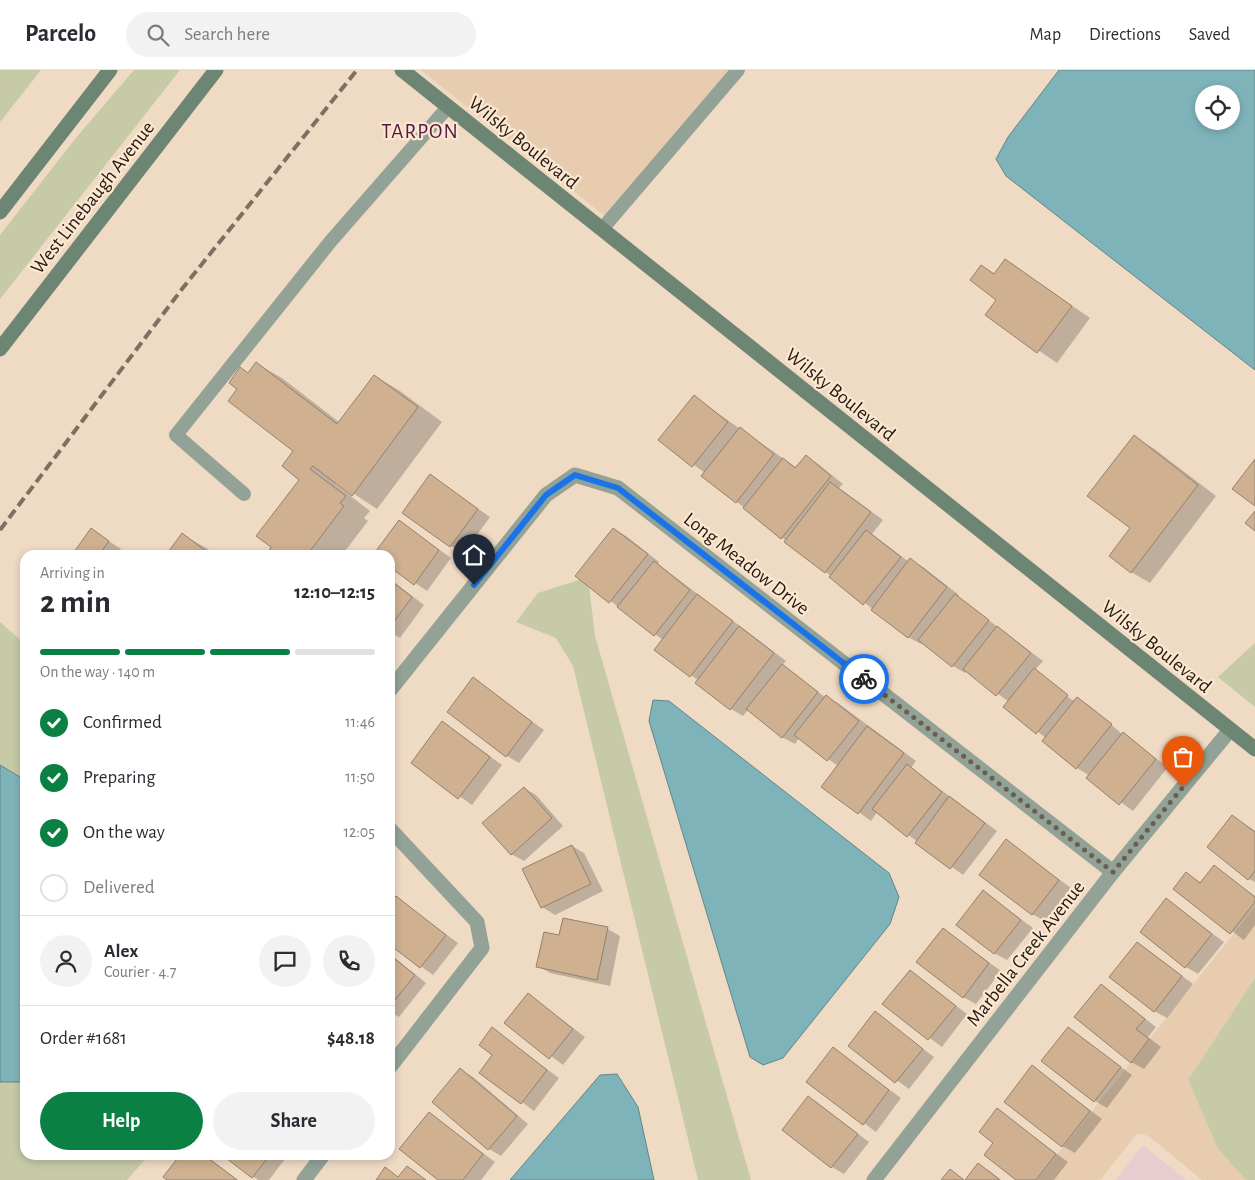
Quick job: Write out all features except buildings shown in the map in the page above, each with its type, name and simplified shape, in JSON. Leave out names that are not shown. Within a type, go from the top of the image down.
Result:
[{"type":"main road","points":[[0,212],[110,70]]},
{"type":"main road","name":"West Linebaugh Avenue","points":[[0,348],[216,70]]},
{"type":"main road","name":"Wilsky Boulevard","points":[[402,70],[1255,749]]},
{"type":"street","name":"Long Meadow Drive","points":[[395,684],[546,495],[575,475],[618,488],[1113,872]]},
{"type":"street","name":"Marbella Creek Avenue","points":[[874,1180],[1113,872],[1230,730]]},
{"type":"street","points":[[395,833],[477,922],[482,948],[395,1061]]},
{"type":"street","points":[[304,1180],[319,1160]]},
{"type":"lane","points":[[602,229],[738,70]]},
{"type":"lane","points":[[244,494],[176,435],[330,242],[448,107]]},
{"type":"shaded area","points":[[421,70],[741,70],[615,224]]},
{"type":"shaded area","points":[[1255,907],[1255,978],[1188,1080],[1218,1149],[1246,1180],[1202,1180],[1150,1137],[1143,1134],[1136,1135],[1100,1180],[1037,1180]]},
{"type":"shaded area","points":[[1143,1145],[1186,1180],[1115,1180]]},
{"type":"green space","points":[[0,70],[41,70],[0,122]]},
{"type":"green space","points":[[134,70],[180,70],[0,299],[0,235],[75,139]]},
{"type":"green space","points":[[588,577],[595,636],[751,1180],[698,1180],[573,666],[556,638],[516,622],[538,593]]},
{"type":"green space","points":[[0,622],[20,640],[20,777],[0,765]]},
{"type":"green space","points":[[1255,643],[1255,707],[1218,677]]},
{"type":"green space","points":[[1255,978],[1255,1180],[1246,1180],[1218,1149],[1188,1080]]},
{"type":"green space","points":[[5,1080],[20,1082],[20,1160],[145,1160],[127,1180],[0,1180],[0,1082]]},
{"type":"water","points":[[1059,70],[1255,70],[1255,370],[1006,176],[996,159],[1008,137]]},
{"type":"water","points":[[653,700],[669,701],[889,873],[899,897],[890,924],[783,1058],[763,1065],[750,1057],[649,721]]},
{"type":"water","points":[[0,765],[20,777],[20,1082],[0,1082]]},
{"type":"water","points":[[617,1074],[638,1107],[654,1180],[510,1180],[600,1075]]},
{"type":"railway","points":[[0,530],[182,289],[357,70]]},
{"type":"way so far","points":[[864,679],[1113,872],[1183,787]]},
{"type":"district","name":"TARPON","points":[[420,131]]},
{"type":"route","points":[[474,585],[546,495],[575,475],[618,488],[864,679]]}]
